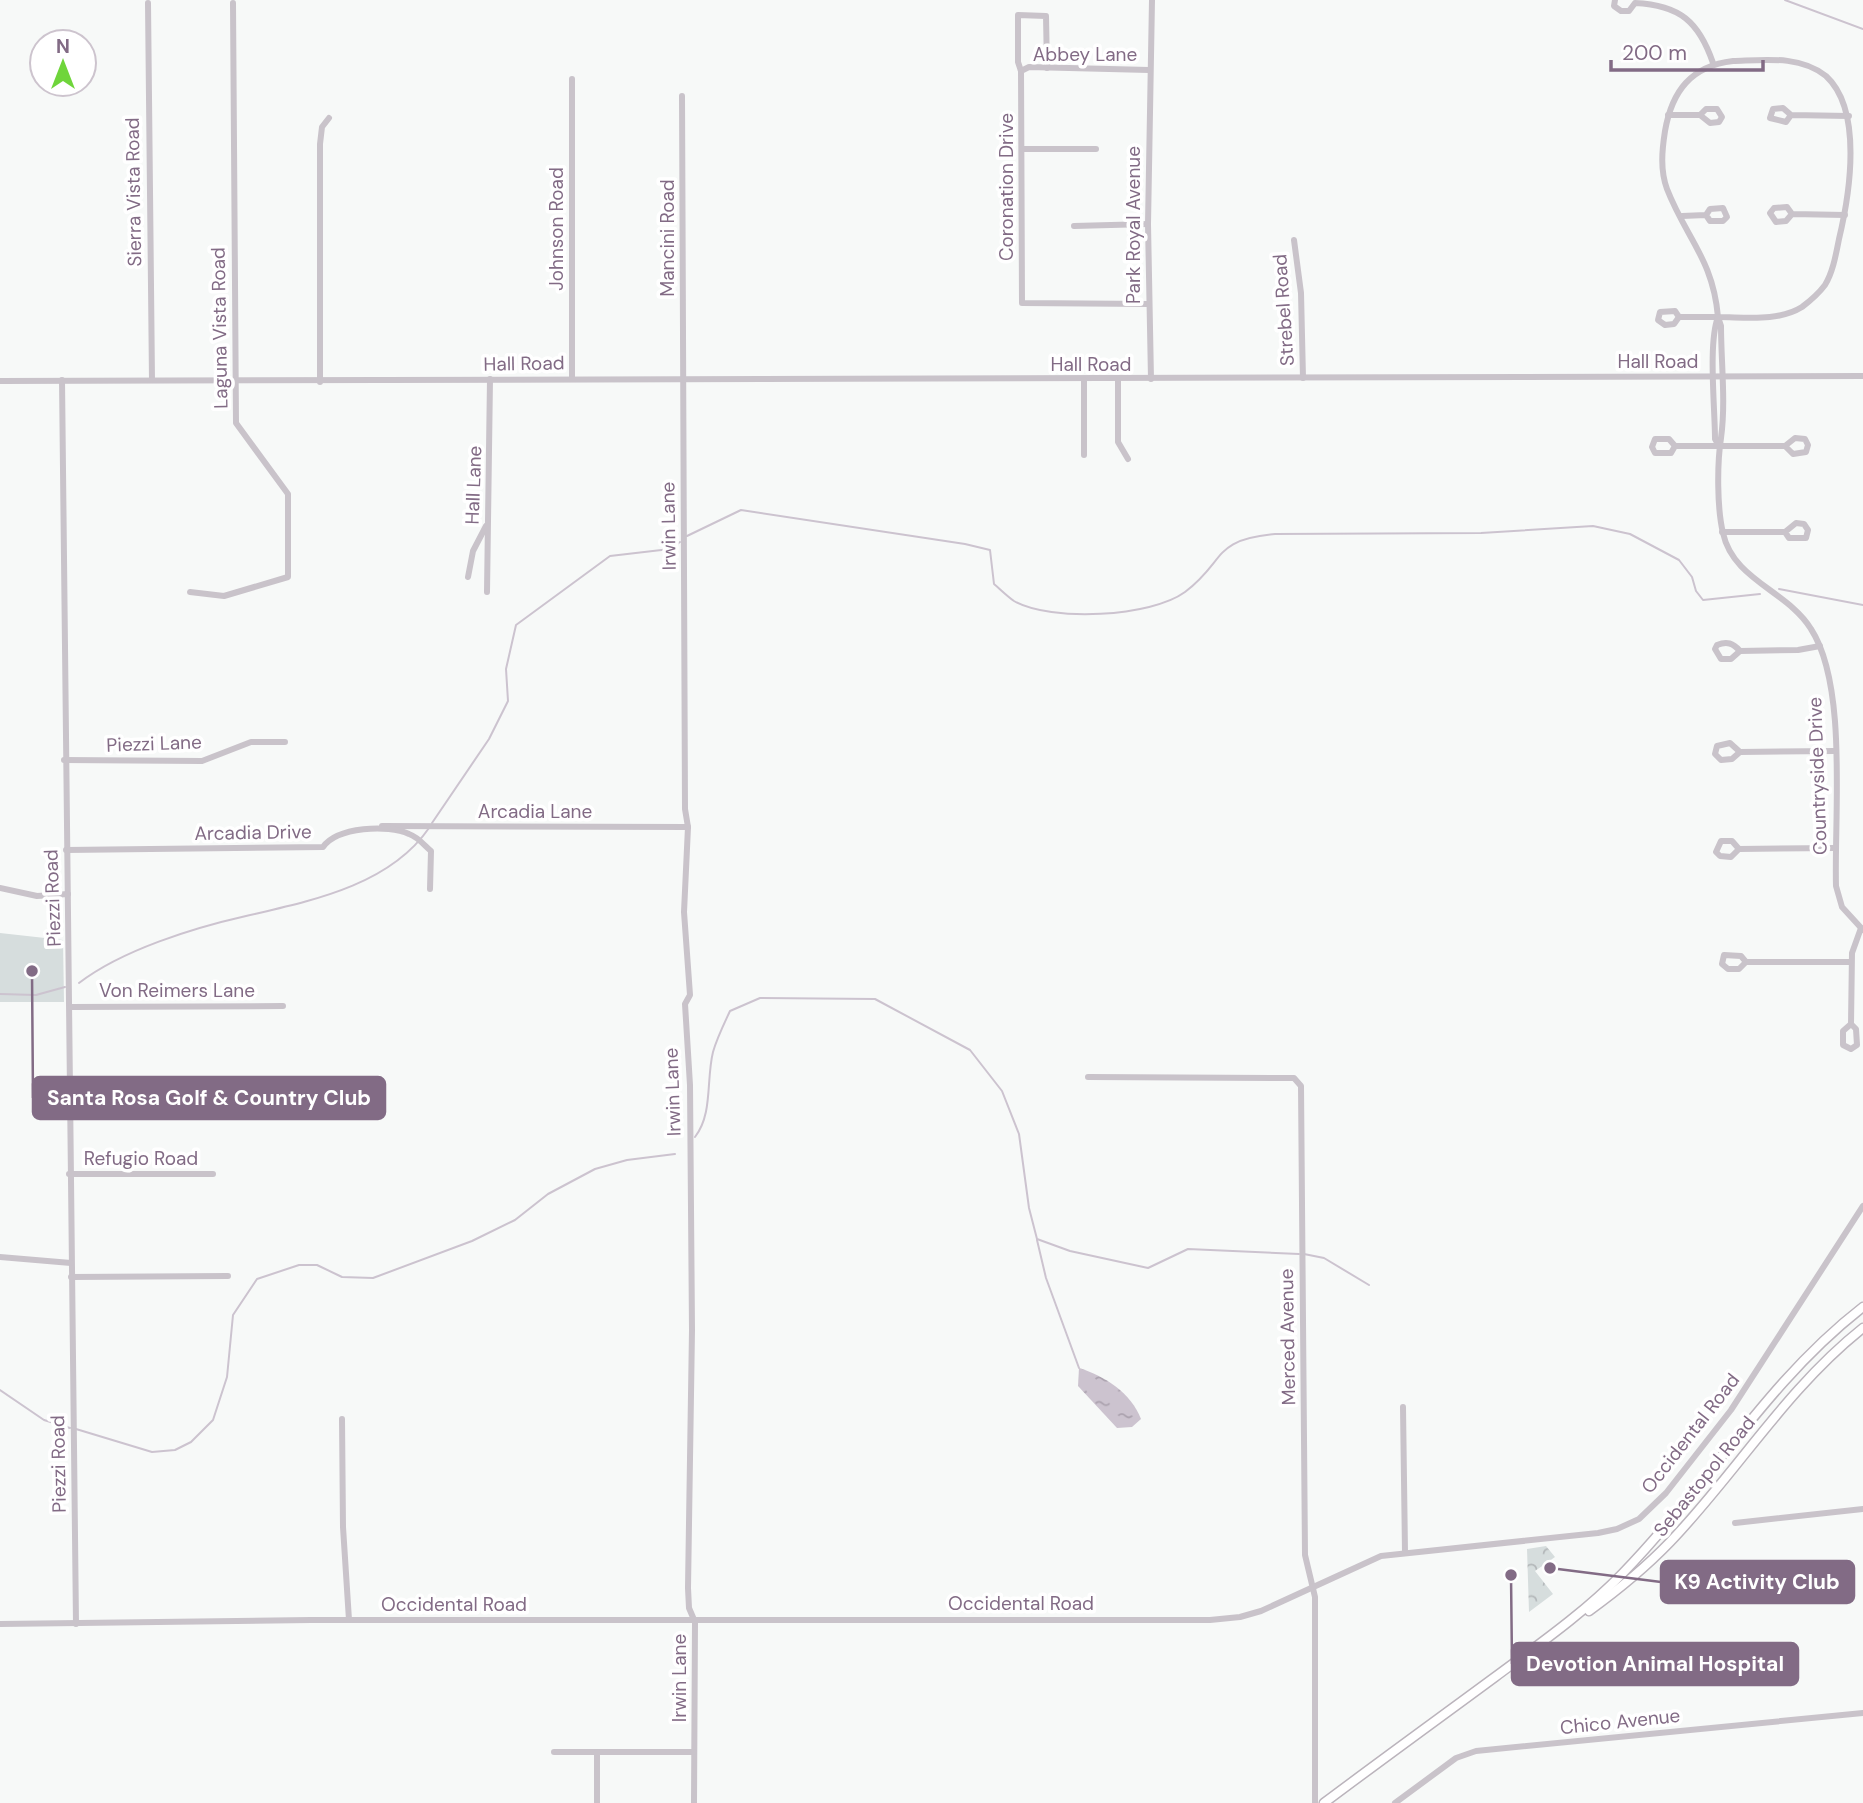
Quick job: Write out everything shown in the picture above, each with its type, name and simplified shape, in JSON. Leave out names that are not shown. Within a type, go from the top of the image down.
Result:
[{"type":"main road","name":"Sebastopol Road","points":[[1543,1642],[1629,1567],[1775,1388],[1822,1341],[1863,1307]]},
{"type":"main road","name":"Sebastopol Road","points":[[1324,1803],[1612,1594],[1661,1551],[1786,1400],[1863,1328]]},
{"type":"street","name":"Park Royal Avenue","points":[[1151,379],[1148,224],[1152,0]]},
{"type":"street","points":[[1615,0],[1614,6],[1620,11],[1629,10],[1634,2],[1662,6],[1691,22],[1705,39],[1713,63]]},
{"type":"street","name":"Sierra Vista Road","points":[[148,2],[152,380]]},
{"type":"street","name":"Laguna Vista Road","points":[[190,592],[223,596],[288,577],[288,494],[236,423],[233,3]]},
{"type":"street","name":"Coronation Drive","points":[[1047,68],[1046,16],[1018,15],[1018,62],[1021,71],[1022,303],[1148,304]]},
{"type":"street","points":[[1679,317],[1718,317],[1784,315],[1809,301],[1829,276],[1851,182],[1849,116],[1833,82],[1803,64],[1780,61],[1713,63],[1683,82],[1668,115],[1663,143],[1666,187],[1710,271],[1718,317]]},
{"type":"street","name":"Abbey Lane","points":[[1021,71],[1029,66],[1149,70]]},
{"type":"street","name":"Johnson Road","points":[[572,79],[572,378]]},
{"type":"street","name":"Mancini Road","points":[[682,96],[683,380]]},
{"type":"street","points":[[1668,115],[1700,115]]},
{"type":"street","points":[[1791,115],[1849,116]]},
{"type":"street","points":[[320,382],[320,144],[322,127],[329,118]]},
{"type":"street","points":[[1022,149],[1096,149]]},
{"type":"street","points":[[1792,214],[1845,215]]},
{"type":"street","points":[[1682,216],[1706,215]]},
{"type":"street","points":[[1074,226],[1148,224]]},
{"type":"street","name":"Strebel Road","points":[[1294,240],[1301,293],[1303,378]]},
{"type":"street","name":"Countryside Drive","points":[[1718,317],[1722,532],[1729,552],[1747,573],[1798,611],[1821,646],[1830,677],[1835,751],[1836,886],[1842,907],[1862,929]]},
{"type":"street","name":"Hall Road","points":[[0,381],[1863,376]]},
{"type":"street","name":"Hall Lane","points":[[487,592],[490,379]]},
{"type":"street","points":[[1118,379],[1118,442],[1128,459]]},
{"type":"street","name":"Piezzi Road","points":[[62,380],[64,760],[71,1007],[69,1174],[76,1624]]},
{"type":"street","name":"Irwin Lane","points":[[683,380],[685,808],[688,827],[684,912],[690,995],[685,1004],[690,1085],[692,1330],[688,1588],[689,1608],[695,1622],[694,1803]]},
{"type":"street","points":[[1084,380],[1084,455]]},
{"type":"street","points":[[1675,446],[1785,446]]},
{"type":"street","points":[[468,577],[473,551],[488,522]]},
{"type":"street","points":[[1722,532],[1785,532]]},
{"type":"street","points":[[1740,652],[1798,650],[1821,646]]},
{"type":"street","name":"Piezzi Lane","points":[[64,760],[202,761],[251,742],[285,742]]},
{"type":"street","points":[[1740,752],[1835,751]]},
{"type":"street","name":"Arcadia Lane","points":[[381,826],[688,827]]},
{"type":"street","name":"Arcadia Drive","points":[[66,850],[323,847],[330,837],[342,831],[407,832],[431,851],[430,890]]},
{"type":"street","points":[[1739,849],[1835,848]]},
{"type":"street","points":[[0,888],[37,896],[68,894]]},
{"type":"street","points":[[1851,1024],[1853,943],[1862,929]]},
{"type":"street","points":[[1746,962],[1851,962]]},
{"type":"street","name":"Von Reimers Lane","points":[[71,1007],[283,1006]]},
{"type":"street","name":"Merced Avenue","points":[[1088,1077],[1294,1078],[1301,1086],[1305,1557],[1313,1586],[1315,1803]]},
{"type":"street","name":"Refugio Road","points":[[69,1174],[213,1174]]},
{"type":"street","name":"Occidental Road","points":[[0,1624],[349,1619],[695,1622],[825,1618],[1219,1620],[1261,1611],[1373,1559],[1405,1552],[1598,1534],[1623,1527],[1644,1515],[1731,1410],[1863,1206]]},
{"type":"street","points":[[0,1257],[71,1263]]},
{"type":"street","points":[[71,1277],[228,1276]]},
{"type":"street","points":[[1403,1407],[1405,1552]]},
{"type":"street","points":[[342,1419],[343,1527],[349,1619]]},
{"type":"street","points":[[1735,1523],[1863,1508]]},
{"type":"street","name":"Chico Avenue","points":[[1395,1803],[1456,1758],[1476,1751],[1863,1713]]},
{"type":"street","points":[[554,1752],[694,1752]]},
{"type":"street","points":[[597,1752],[597,1803]]},
{"type":"green space","points":[[0,933],[63,940],[64,1002],[0,1002]]},
{"type":"green space","points":[[1546,1546],[1555,1557],[1535,1571],[1553,1594],[1529,1612],[1527,1549]]},
{"type":"water","points":[[1079,1368],[1116,1387],[1131,1401],[1141,1419],[1132,1427],[1117,1428],[1078,1386]]},
{"type":"waterway","points":[[1785,0],[1863,29]]},
{"type":"waterway","points":[[687,536],[741,510],[965,544],[990,550],[994,584],[1014,601],[1052,612],[1101,614],[1149,607],[1185,592],[1229,547],[1254,537],[1275,534],[1481,533],[1593,526],[1630,534],[1679,560],[1692,577],[1696,591],[1703,600],[1760,594]]},
{"type":"waterway","points":[[432,823],[489,739],[508,701],[506,669],[516,625],[610,556],[670,549],[680,542]]},
{"type":"waterway","points":[[1779,589],[1863,605]]},
{"type":"waterway","points":[[79,983],[116,960],[159,942],[346,888],[393,864],[412,848],[429,828]]},
{"type":"waterway","points":[[0,994],[36,995],[65,987]]},
{"type":"waterway","points":[[695,1137],[701,1128],[707,1107],[713,1052],[730,1011],[760,998],[875,999],[970,1050],[1002,1091],[1019,1134],[1029,1208],[1037,1239],[1070,1251],[1148,1268],[1188,1249],[1299,1254]]},
{"type":"waterway","points":[[76,1429],[152,1452],[175,1450],[191,1442],[213,1420],[227,1377],[233,1315],[257,1279],[299,1265],[317,1265],[342,1277],[373,1278],[472,1241],[515,1220],[548,1194],[595,1169],[627,1160],[675,1154]]},
{"type":"waterway","points":[[1037,1240],[1046,1278],[1079,1368]]},
{"type":"waterway","points":[[1304,1254],[1324,1258],[1369,1285]]},
{"type":"waterway","points":[[0,1390],[44,1420],[70,1428]]},
{"type":"place","name":"Santa Rosa Golf & Country Club","points":[[32,971]]},
{"type":"place","name":"K9 Activity Club","points":[[1550,1568]]},
{"type":"place","name":"Devotion Animal Hospital","points":[[1511,1575]]}]
